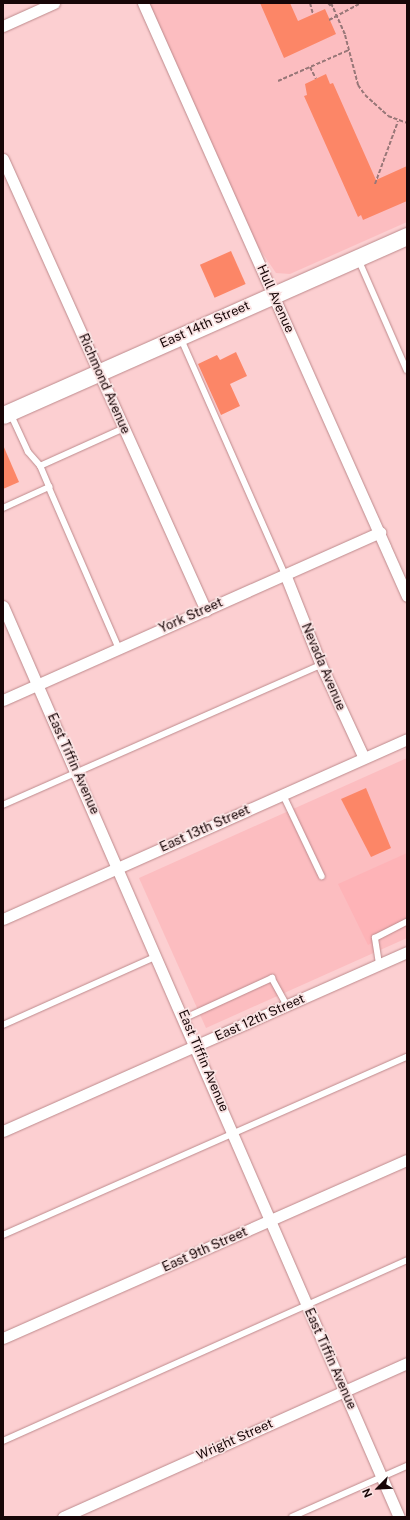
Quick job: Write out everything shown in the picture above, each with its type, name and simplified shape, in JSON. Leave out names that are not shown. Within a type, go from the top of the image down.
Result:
[{"type":"main road","name":"East 14th Street","points":[[6,413],[407,236]]},
{"type":"street","points":[[3,26],[54,3]]},
{"type":"street","name":"Hull Avenue","points":[[143,3],[380,532],[407,596]]},
{"type":"street","name":"Richmond Avenue","points":[[3,159],[206,610]]},
{"type":"street","name":"York Street","points":[[3,700],[380,532]]},
{"type":"street","name":"Nevada Avenue","points":[[285,574],[321,665],[364,758]]},
{"type":"street","name":"East Tiffin Avenue","points":[[3,606],[197,1046],[306,1306],[400,1517]]},
{"type":"street","name":"East 13th Street","points":[[3,919],[407,739]]},
{"type":"street","name":"East 12th Street","points":[[3,1131],[407,952]]},
{"type":"street","name":"East 9th Street","points":[[3,1338],[407,1160]]},
{"type":"street","name":"Wright Street","points":[[63,1517],[407,1363]]},
{"type":"lane","points":[[358,257],[407,370]]},
{"type":"lane","points":[[180,336],[285,574]]},
{"type":"lane","points":[[6,413],[28,452],[40,466],[119,648]]},
{"type":"lane","points":[[40,466],[124,428]]},
{"type":"lane","points":[[3,508],[50,487]]},
{"type":"lane","points":[[3,805],[77,774],[321,665]]},
{"type":"lane","points":[[283,794],[322,876]]},
{"type":"lane","points":[[379,964],[375,938],[407,922]]},
{"type":"lane","points":[[3,1025],[157,956]]},
{"type":"lane","points":[[184,1018],[272,978],[288,1006]]},
{"type":"lane","points":[[3,1235],[407,1057]]},
{"type":"lane","points":[[3,1441],[407,1260]]},
{"type":"lane","points":[[292,1517],[407,1466]]},
{"type":"path","points":[[310,3],[313,14]]},
{"type":"path","points":[[329,3],[337,16],[349,49],[358,85],[365,96],[375,107],[398,121],[407,123]]},
{"type":"path","points":[[329,20],[361,3]]},
{"type":"path","points":[[278,81],[349,49]]},
{"type":"path","points":[[310,67],[316,79]]},
{"type":"path","points":[[375,184],[398,121]]},
{"type":"shaded area","points":[[148,3],[407,3],[407,222],[290,274],[276,273],[257,245]]},
{"type":"shaded area","points":[[407,758],[407,938],[206,1028],[139,878]]},
{"type":"shaded area","points":[[407,853],[407,926],[368,945],[338,884]]},
{"type":"building","points":[[260,3],[290,3],[298,21],[325,9],[336,34],[284,58]]},
{"type":"building","points":[[326,74],[330,84],[333,83],[376,180],[407,166],[407,201],[363,220],[361,215],[358,217],[304,96],[307,95],[305,84]]},
{"type":"building","points":[[231,251],[246,284],[215,298],[200,265]]},
{"type":"building","points":[[236,352],[247,376],[230,384],[240,406],[221,415],[198,364],[217,355],[220,360]]},
{"type":"building","points":[[3,445],[19,482],[3,489]]},
{"type":"building","points":[[366,788],[391,848],[371,857],[341,799]]}]
